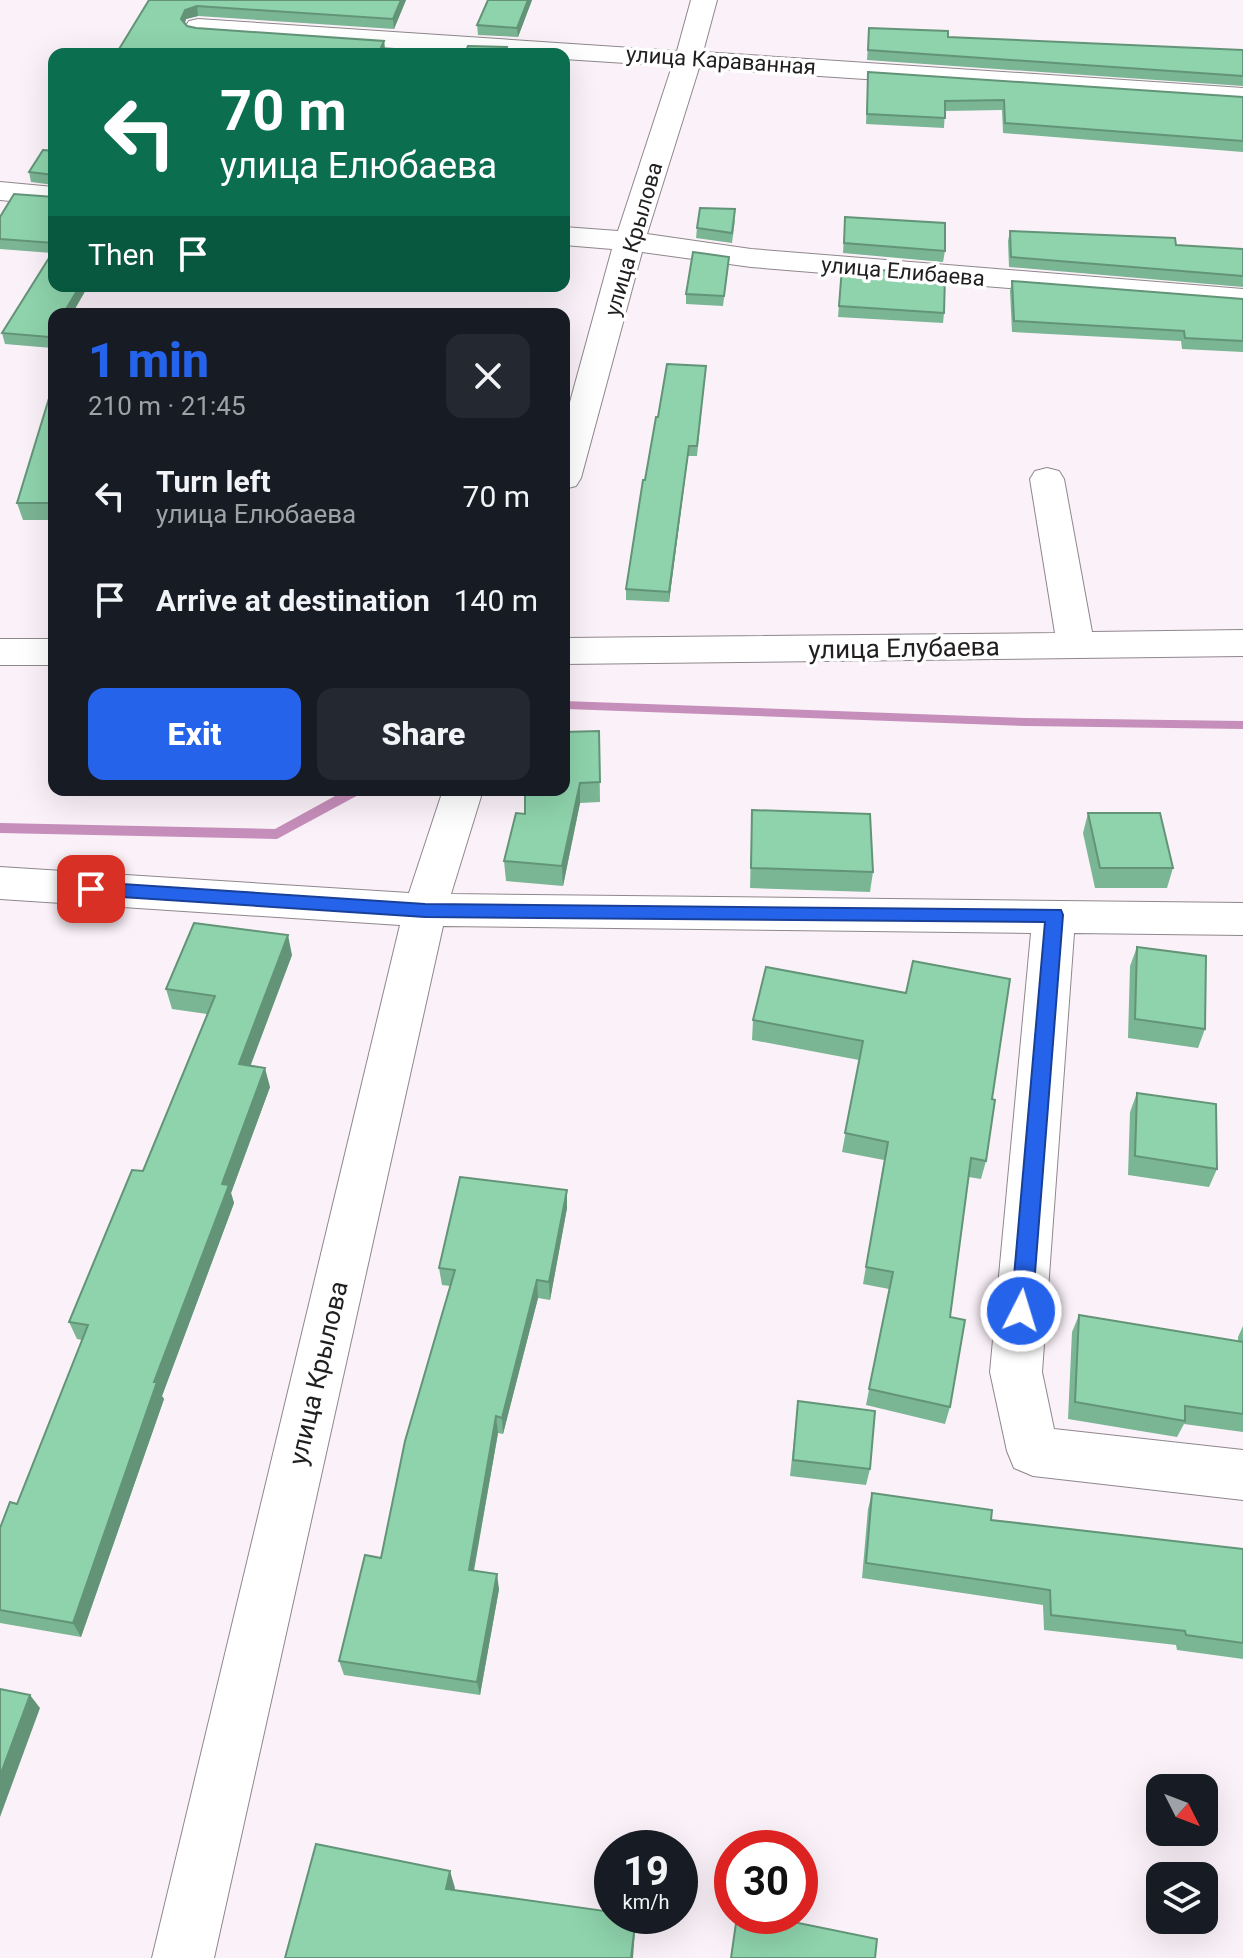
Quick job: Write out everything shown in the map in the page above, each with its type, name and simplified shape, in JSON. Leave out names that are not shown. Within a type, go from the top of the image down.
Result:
[{"type":"street","points":[[186,48],[213,0]]},
{"type":"street","name":"улица Крылова","points":[[570,461],[582,426],[630,241],[690,58],[704,0]]},
{"type":"street","name":"улица Караванная","points":[[198,27],[531,48]]},
{"type":"street","name":"улица Караванная","points":[[570,50],[1243,96]]},
{"type":"street","points":[[0,191],[48,195]]},
{"type":"street","name":"улица Елибаева","points":[[570,236],[630,241],[751,258],[1243,298]]},
{"type":"street","points":[[1047,479],[1076,646]]},
{"type":"street","points":[[0,652],[48,641]]},
{"type":"street","name":"улица Елубаева","points":[[570,651],[1243,643]]},
{"type":"street","name":"улица Крылова","points":[[183,1958],[425,910],[461,796]]},
{"type":"street","points":[[0,883],[425,910],[1243,919]]},
{"type":"street","points":[[1054,915],[1016,1372],[1033,1451],[1243,1475]]},
{"type":"building","points":[[149,0],[401,0],[393,19],[197,6],[185,10],[181,19],[187,26],[196,28],[384,41],[381,48],[120,48]]},
{"type":"building","points":[[488,0],[528,0],[517,28],[477,25]]},
{"type":"building","points":[[869,28],[948,31],[948,37],[1243,50],[1243,76],[868,50]]},
{"type":"building","points":[[468,46],[507,47],[507,48]]},
{"type":"building","points":[[868,72],[1243,97],[1243,141],[1005,123],[1004,100],[945,101],[945,118],[867,114]]},
{"type":"building","points":[[43,150],[48,150],[48,174],[29,172]]},
{"type":"building","points":[[14,194],[48,197],[48,243],[0,239],[0,217]]},
{"type":"building","points":[[700,208],[735,209],[732,233],[697,228]]},
{"type":"building","points":[[845,217],[945,223],[945,251],[844,243]]},
{"type":"building","points":[[1010,231],[1175,238],[1176,245],[1243,249],[1243,276],[1011,257]]},
{"type":"building","points":[[693,252],[729,257],[724,296],[686,294]]},
{"type":"building","points":[[48,260],[48,292],[76,292],[67,308],[48,308],[48,337],[2,333]]},
{"type":"building","points":[[842,267],[945,275],[944,313],[839,306]]},
{"type":"building","points":[[1012,281],[1243,299],[1243,341],[1185,338],[1184,331],[1014,321]]},
{"type":"building","points":[[667,364],[706,366],[697,446],[689,446],[669,592],[626,589],[643,480]]},
{"type":"building","points":[[48,402],[48,503],[17,503]]},
{"type":"building","points":[[599,731],[600,782],[580,783],[562,866],[504,861],[516,813],[525,814],[525,796],[570,796],[570,732]]},
{"type":"building","points":[[752,810],[870,814],[873,872],[751,868]]},
{"type":"building","points":[[1088,813],[1160,813],[1173,868],[1100,868]]},
{"type":"building","points":[[194,923],[288,935],[239,1064],[265,1068],[222,1184],[229,1185],[154,1382],[157,1382],[73,1623],[0,1610],[0,1528],[10,1502],[17,1504],[88,1325],[69,1322],[132,1170],[143,1171],[215,996],[166,989]]},
{"type":"building","points":[[1137,947],[1206,956],[1205,1029],[1135,1019]]},
{"type":"building","points":[[913,961],[1010,979],[986,1161],[971,1158],[950,1317],[965,1320],[950,1407],[869,1389],[893,1272],[866,1267],[888,1142],[845,1133],[863,1041],[753,1020],[766,967],[906,993]]},
{"type":"building","points":[[1137,1093],[1216,1104],[1217,1169],[1135,1156]]},
{"type":"building","points":[[460,1177],[567,1190],[549,1282],[537,1280],[502,1418],[496,1416],[469,1570],[497,1574],[477,1682],[339,1661],[365,1555],[381,1558],[405,1441],[455,1270],[439,1268]]},
{"type":"building","points":[[1079,1315],[1243,1342],[1243,1414],[1185,1406],[1185,1421],[1075,1402]]},
{"type":"building","points":[[798,1401],[875,1411],[870,1469],[793,1460]]},
{"type":"building","points":[[872,1493],[992,1510],[991,1520],[1243,1549],[1243,1643],[1186,1635],[1185,1631],[1051,1615],[1050,1590],[866,1563]]},
{"type":"building","points":[[0,1689],[30,1695],[0,1776]]},
{"type":"building","points":[[316,1844],[450,1871],[446,1889],[594,1910],[594,1934],[634,1934],[631,1958],[285,1958]]},
{"type":"building","points":[[818,1927],[877,1939],[875,1958],[731,1958],[734,1934],[818,1934]]},
{"type":"waterway","points":[[570,705],[1026,722],[1243,725]]},
{"type":"waterway","points":[[0,828],[277,834],[346,796]]},
{"type":"route","points":[[91,889],[425,910],[1054,915],[1021,1311]]}]
